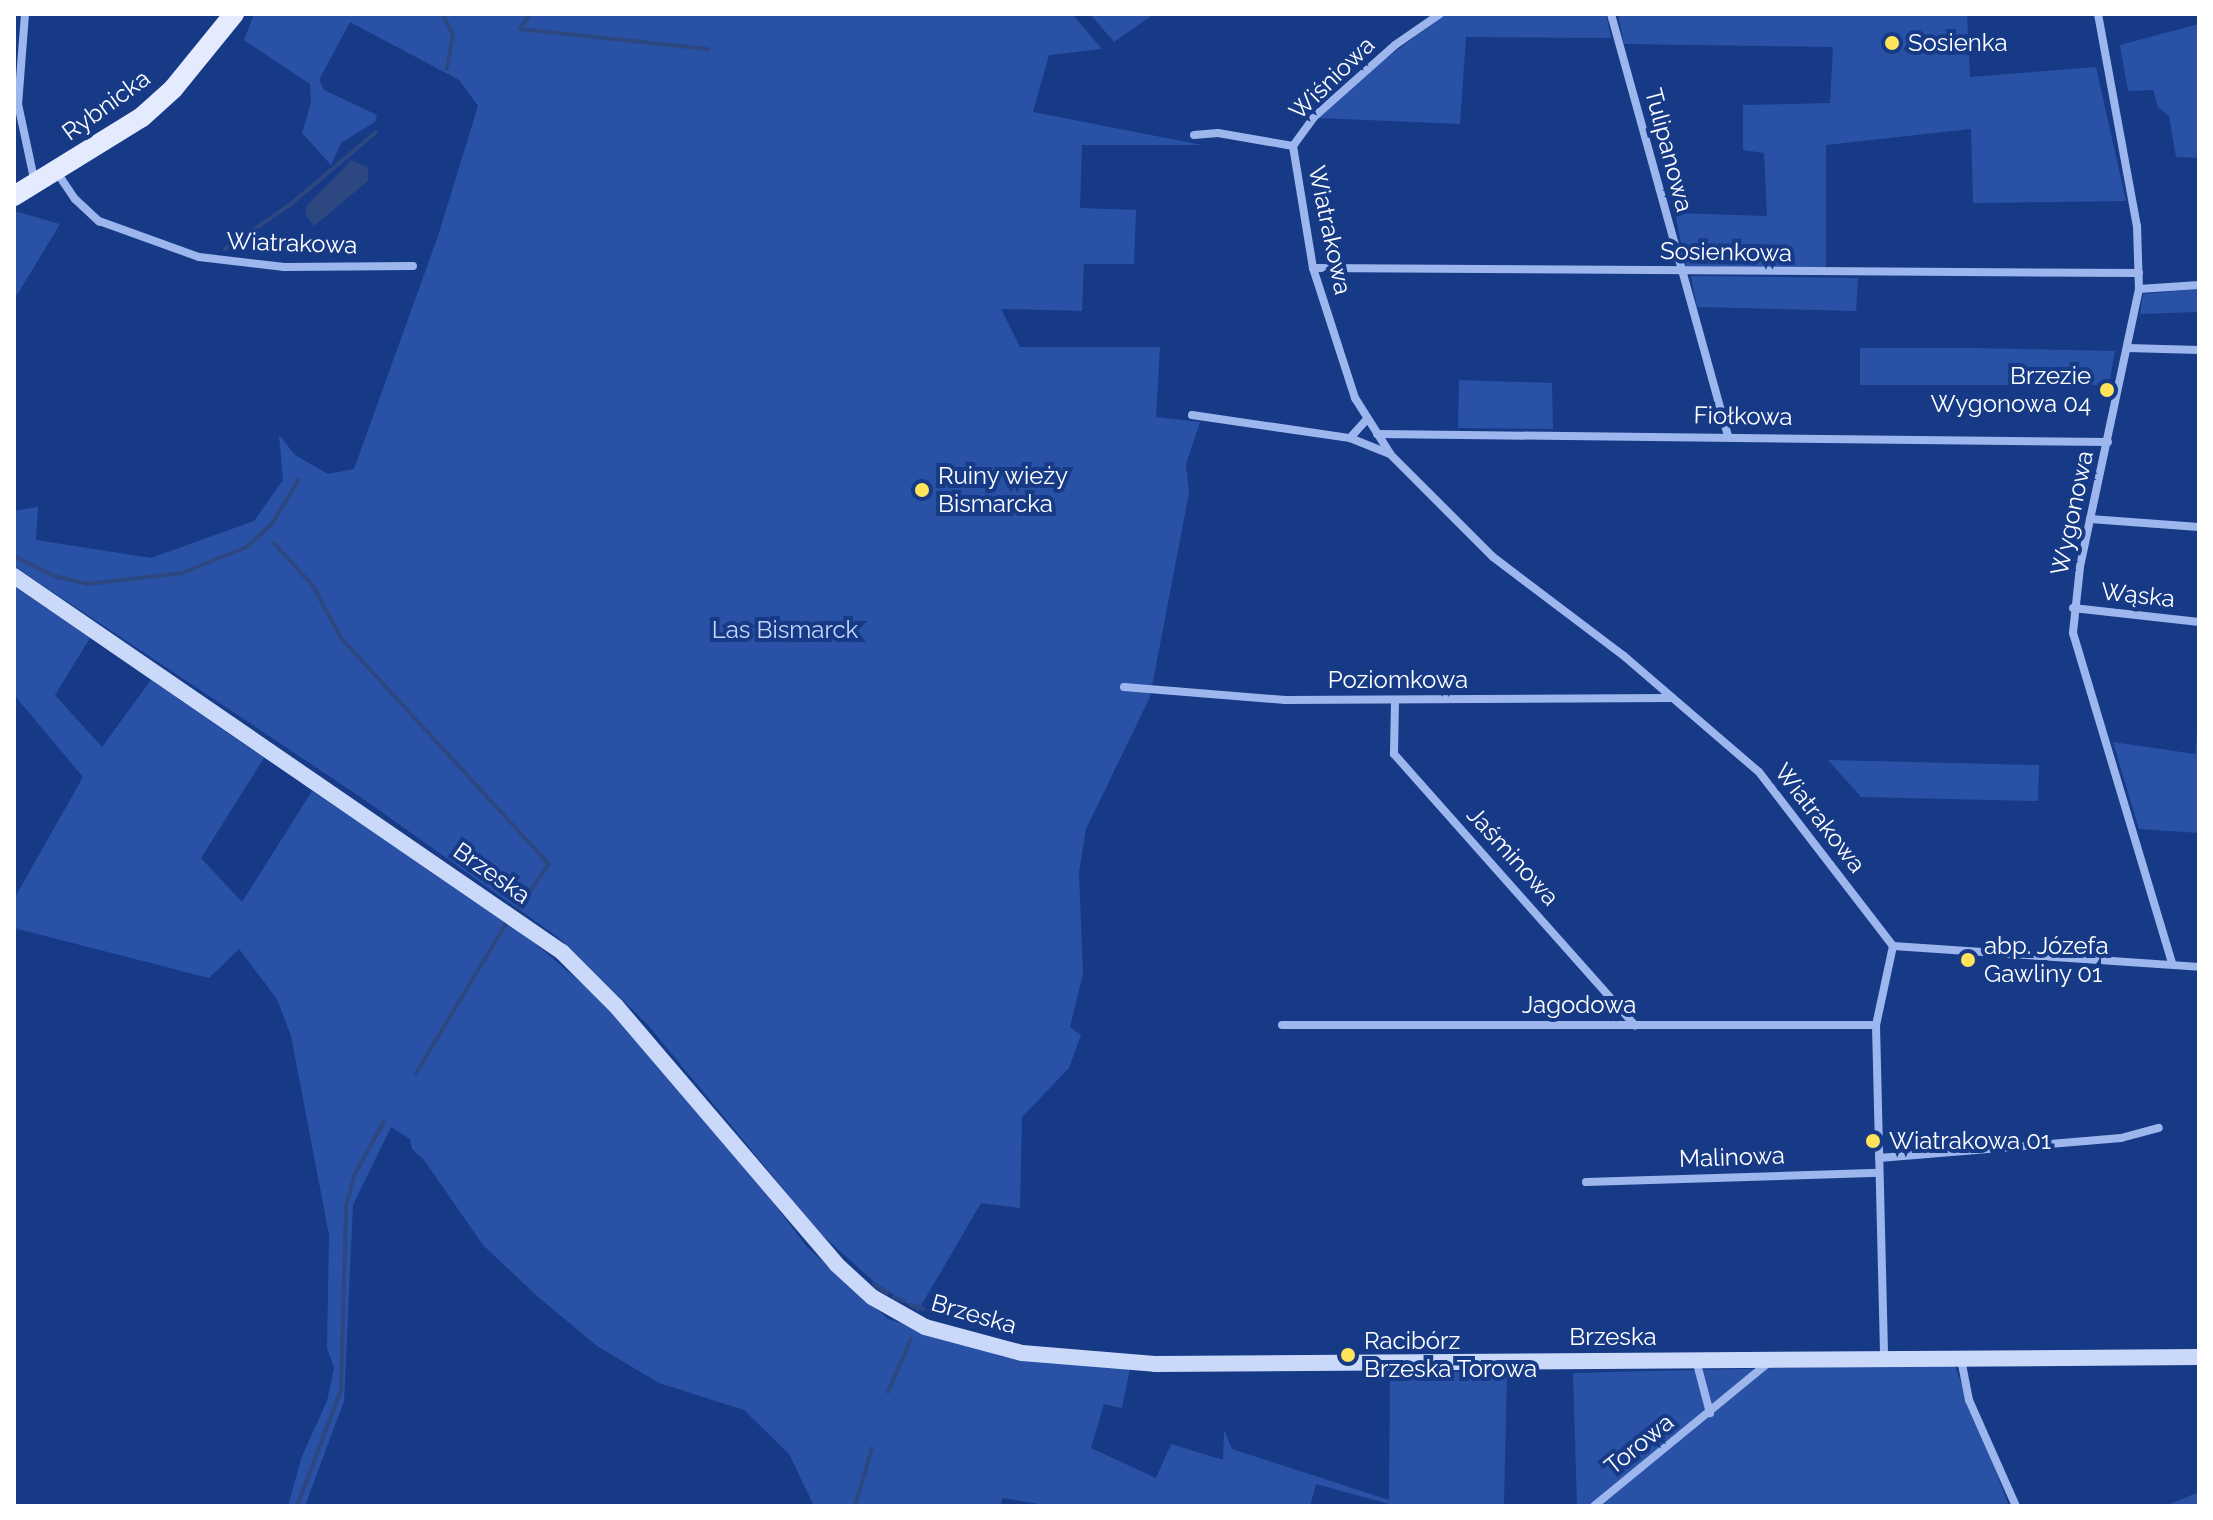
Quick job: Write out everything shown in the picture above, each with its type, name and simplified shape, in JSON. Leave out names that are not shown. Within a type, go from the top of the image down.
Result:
[{"type":"main road","name":"Rybnicka","points":[[211,38],[221,14]]},
{"type":"main road","name":"Rybnicka","points":[[14,196],[156,105],[234,14]]},
{"type":"street","points":[[25,14],[18,104],[35,183]]},
{"type":"street","name":"Wiśniowa","points":[[1293,146],[1326,106],[1395,45],[1440,14]]},
{"type":"street","name":"Tulipanowa","points":[[1611,14],[1728,436]]},
{"type":"street","name":"Wygonowa","points":[[2098,14],[2135,210],[2139,289],[2073,608],[2079,663],[2172,964]]},
{"type":"street","name":"Wiatrakowa","points":[[1194,135],[1218,133],[1293,146],[1313,268],[1366,420],[1391,455],[1493,557],[1673,698],[1759,772],[1893,946]]},
{"type":"street","name":"Wiatrakowa","points":[[56,171],[75,199],[99,221],[199,257],[284,267],[413,266]]},
{"type":"street","name":"Sosienkowa","points":[[1313,268],[2139,273]]},
{"type":"street","points":[[2139,289],[2199,285]]},
{"type":"street","points":[[2127,348],[2199,350]]},
{"type":"street","name":"Wiatrakowa","points":[[1192,415],[1350,438],[1391,455]]},
{"type":"street","points":[[1350,438],[1366,420]]},
{"type":"street","name":"Fiołkowa","points":[[1377,434],[2108,442]]},
{"type":"street","points":[[2090,519],[2199,527]]},
{"type":"street","name":"Brzeska","points":[[14,576],[562,952],[616,1006],[836,1264],[902,1316],[992,1347],[1130,1362],[2199,1357]]},
{"type":"street","name":"Wąska","points":[[2073,608],[2199,622]]},
{"type":"street","name":"Poziomkowa","points":[[1124,687],[1285,700],[1673,698]]},
{"type":"street","name":"Jaśminowa","points":[[1395,701],[1394,754],[1635,1025]]},
{"type":"street","points":[[1884,1359],[1876,1025],[1893,946],[2199,967]]},
{"type":"street","name":"Jagodowa","points":[[1282,1025],[1876,1025]]},
{"type":"street","points":[[1879,1158],[2121,1138],[2159,1128]]},
{"type":"street","name":"Malinowa","points":[[1586,1182],[1879,1173]]},
{"type":"street","points":[[1961,1359],[1969,1400],[2016,1506]]},
{"type":"street","name":"Torowa","points":[[1696,1360],[1710,1413]]},
{"type":"street","name":"Torowa","points":[[1594,1506],[1772,1360]]},
{"type":"green space","name":"Las Bismarck","points":[[254,14],[1072,14],[1102,49],[1049,55],[1033,112],[1202,145],[1082,145],[1080,208],[1136,210],[1134,264],[1084,264],[1082,311],[1001,309],[1020,347],[1160,347],[1156,417],[1200,422],[1186,464],[1189,493],[1150,697],[1086,829],[1079,872],[1083,974],[1070,1027],[1081,1035],[1069,1068],[1022,1117],[1020,1208],[981,1203],[918,1311],[873,1281],[820,1233],[647,1024],[559,938],[362,798],[14,566],[14,511],[38,507],[36,540],[151,558],[254,521],[283,480],[279,435],[295,455],[328,474],[354,469],[438,236],[478,106],[459,80],[350,22],[319,80],[324,90],[377,115],[375,122],[341,143],[331,165],[302,133],[311,103],[310,84],[244,40]]},
{"type":"green space","points":[[1090,14],[1154,14],[1114,42]]},
{"type":"green space","points":[[1446,14],[1606,14],[1611,38],[1466,37],[1460,124],[1318,118],[1378,64]]},
{"type":"green space","points":[[1618,14],[1967,14],[1970,77],[2096,67],[2126,201],[1973,203],[1971,129],[1826,145],[1826,269],[1686,266],[1675,213],[1767,216],[1764,153],[1743,150],[1743,105],[1830,103],[1833,47],[1624,44]]},
{"type":"green space","points":[[2199,24],[2199,158],[2176,157],[2169,116],[2158,107],[2153,90],[2128,91],[2120,45]]},
{"type":"green space","points":[[14,211],[60,224],[17,295],[14,295]]},
{"type":"green space","points":[[1691,276],[1858,278],[1856,311],[1697,307]]},
{"type":"green space","points":[[2199,289],[2199,312],[2140,314],[2143,294]]},
{"type":"green space","points":[[1860,348],[2115,351],[2109,385],[1860,385]]},
{"type":"green space","points":[[1459,380],[1552,383],[1553,429],[1458,428]]},
{"type":"green space","points":[[14,586],[90,638],[55,695],[102,747],[151,680],[264,758],[201,858],[242,902],[312,791],[516,927],[599,998],[749,1171],[807,1247],[888,1319],[1004,1357],[1130,1368],[1122,1408],[1104,1404],[1091,1448],[1156,1478],[1171,1444],[1223,1460],[1224,1430],[1232,1449],[1389,1500],[1390,1372],[1507,1372],[1504,1506],[1396,1506],[1316,1484],[1310,1506],[1051,1506],[1002,1498],[1001,1506],[814,1506],[789,1454],[744,1410],[659,1383],[597,1346],[537,1296],[483,1245],[424,1160],[412,1149],[410,1139],[391,1127],[353,1205],[344,1401],[305,1506],[288,1506],[302,1456],[327,1401],[334,1368],[327,1348],[329,1235],[291,1036],[277,999],[239,949],[209,978],[14,928],[14,899],[83,777],[14,695]]},
{"type":"green space","points":[[2199,706],[2199,833],[2139,829],[2113,742],[2195,754]]},
{"type":"green space","points":[[1828,760],[2039,765],[2038,801],[1861,797]]},
{"type":"green space","points":[[1954,1364],[2009,1506],[1577,1506],[1573,1373]]},
{"type":"green space","points":[[2199,1492],[2199,1506],[2165,1506]]},
{"type":"shaded area","points":[[352,160],[368,168],[368,181],[314,226],[305,214],[307,205]]},
{"type":"waterway","points":[[442,14],[453,34],[447,68]]},
{"type":"waterway","points":[[530,14],[520,29],[708,49]]},
{"type":"waterway","points":[[225,249],[291,204],[376,132]]},
{"type":"waterway","points":[[14,556],[54,576],[88,584],[182,573],[247,547],[272,524],[299,479]]},
{"type":"waterway","points":[[274,543],[313,586],[341,638],[549,864],[519,907]]},
{"type":"waterway","points":[[416,1073],[506,924]]},
{"type":"waterway","points":[[297,1506],[341,1390],[346,1206],[354,1176],[384,1121]]},
{"type":"waterway","points":[[874,1284],[887,1293]]},
{"type":"waterway","points":[[894,1297],[904,1301]]},
{"type":"waterway","points":[[911,1305],[923,1309]]},
{"type":"waterway","points":[[888,1392],[911,1339]]},
{"type":"waterway","points":[[855,1506],[872,1448]]},
{"type":"place","name":"Sosienka","points":[[1892,43]]},
{"type":"place","name":"Brzezie Wygonowa 04","points":[[2107,390]]},
{"type":"place","name":"Ruiny wieży Bismarcka","points":[[922,490]]},
{"type":"place","name":"abp. Józefa Gawliny 01","points":[[1968,960]]},
{"type":"place","name":"Wiatrakowa 01","points":[[1873,1141]]},
{"type":"place","name":"Racibórz Brzeska Torowa","points":[[1348,1355]]}]
